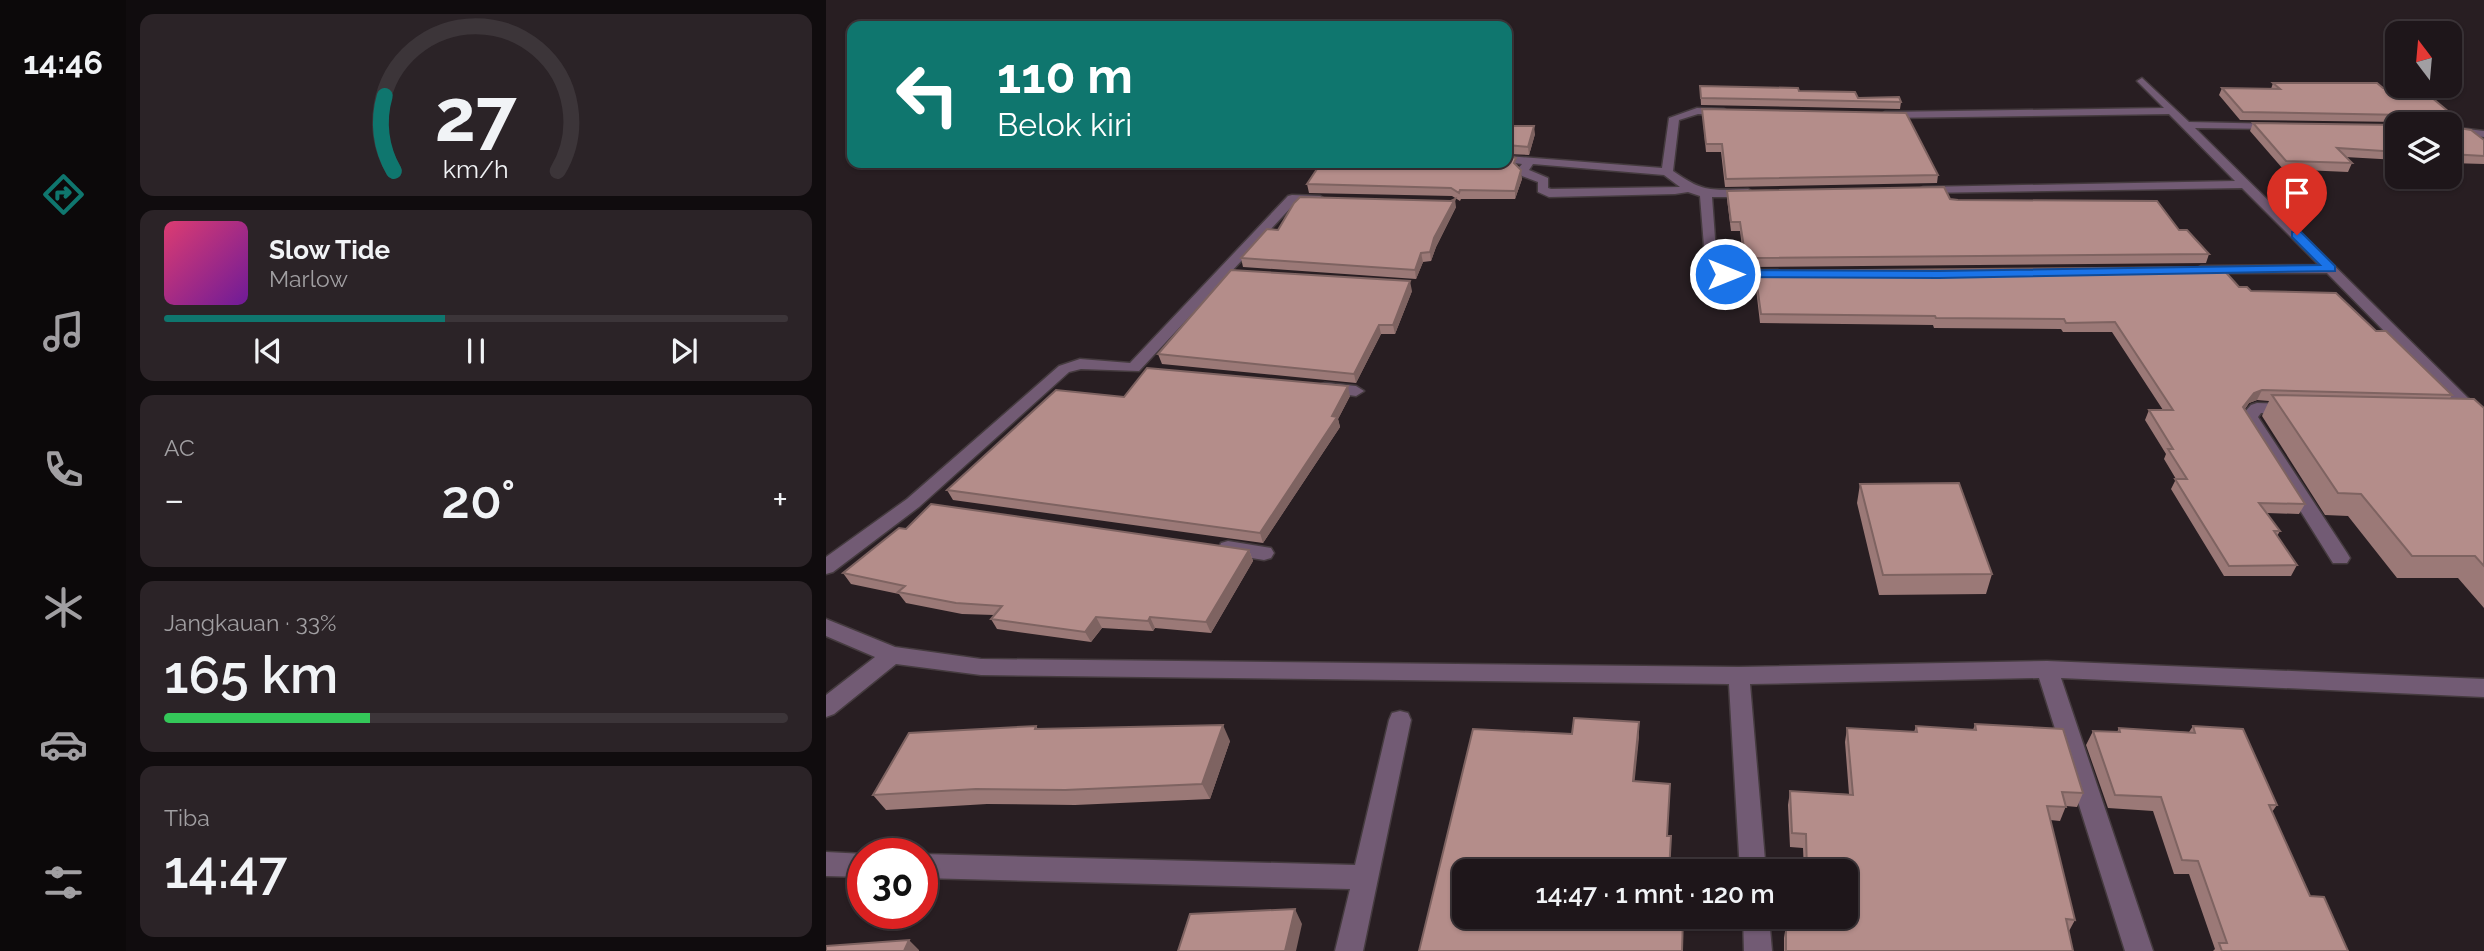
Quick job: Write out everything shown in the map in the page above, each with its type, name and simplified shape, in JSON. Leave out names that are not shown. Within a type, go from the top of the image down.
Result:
[{"type":"street","points":[[2142,81],[2468,410],[2445,413]]},
{"type":"street","points":[[1667,172],[1674,118],[1698,111],[1739,112]]},
{"type":"street","points":[[1879,115],[1963,116],[2171,111]]},
{"type":"street","points":[[2185,125],[2291,126]]},
{"type":"street","points":[[2462,131],[2484,134]]},
{"type":"street","points":[[1512,159],[1667,172],[1689,188],[1706,194],[1761,193]]},
{"type":"street","points":[[1530,161],[1523,170],[1525,174],[1544,180],[1542,190],[1549,193],[1675,191],[1689,188]]},
{"type":"street","points":[[1913,190],[2246,184]]},
{"type":"street","points":[[1706,194],[1711,268],[1725,274],[1792,274]]},
{"type":"street","points":[[826,567],[913,503],[1063,369],[1080,364],[1141,369],[1233,272],[1292,199],[1332,200]]},
{"type":"street","points":[[2186,271],[2331,269]]},
{"type":"street","points":[[1314,387],[1356,391]]},
{"type":"street","points":[[2311,410],[2257,408],[2249,416],[2340,558]]},
{"type":"street","points":[[913,503],[940,507]]},
{"type":"street","points":[[1210,545],[1264,553]]},
{"type":"street","points":[[826,627],[892,655],[981,667],[1739,676],[2047,669],[2484,688]]},
{"type":"street","points":[[826,708],[892,655]]},
{"type":"street","points":[[2047,669],[2139,951]]},
{"type":"street","points":[[1739,676],[1752,859]]},
{"type":"street","points":[[1349,951],[1400,720]]},
{"type":"street","points":[[826,864],[847,864]]},
{"type":"street","points":[[938,866],[1367,877]]},
{"type":"street","points":[[1757,929],[1758,951]]},
{"type":"building","points":[[2273,83],[2377,83],[2385,88],[2385,98],[2432,98],[2449,112],[2385,112],[2385,115],[2243,112],[2222,88],[2280,89]]},
{"type":"building","points":[[1700,86],[1855,92],[1858,98],[1899,97],[1901,102],[1701,98]]},
{"type":"building","points":[[1702,109],[1906,113],[1938,175],[1726,179],[1722,144],[1706,144]]},
{"type":"building","points":[[2253,123],[2385,125],[2385,151],[2337,148],[2352,163],[2286,161]]},
{"type":"building","points":[[1512,126],[1534,126],[1528,147],[1512,145]]},
{"type":"building","points":[[2462,129],[2471,130],[2484,140],[2484,156],[2462,155]]},
{"type":"building","points":[[1512,157],[1516,158],[1514,163],[1521,170],[1515,191],[1460,190],[1459,193],[1451,188],[1307,184],[1318,168],[1512,168]]},
{"type":"building","points":[[1944,187],[1950,199],[1958,200],[2157,201],[2179,230],[2187,230],[2209,254],[1754,258],[1753,254],[1745,254],[1740,222],[1731,222],[1727,191]]},
{"type":"building","points":[[1300,197],[1455,199],[1434,238],[1430,252],[1421,253],[1415,270],[1241,258],[1267,229],[1278,230]]},
{"type":"building","points":[[2221,267],[2239,287],[2247,287],[2251,291],[2336,293],[2376,331],[2386,331],[2452,395],[2262,390],[2254,393],[2243,407],[2305,504],[2259,503],[2280,531],[2274,531],[2297,565],[2229,566],[2175,479],[2187,479],[2168,449],[2173,449],[2149,410],[2173,410],[2115,322],[2066,323],[2064,319],[1761,314],[1755,271]]},
{"type":"building","points":[[1231,270],[1410,281],[1393,325],[1379,325],[1354,374],[1158,354]]},
{"type":"building","points":[[1147,368],[1348,386],[1332,416],[1337,417],[1260,533],[947,490],[1056,390],[1124,397]]},
{"type":"building","points":[[2272,395],[2474,399],[2484,408],[2484,566],[2475,556],[2412,556],[2361,494],[2338,493]]},
{"type":"building","points":[[1959,483],[1992,574],[1883,575],[1860,484]]},
{"type":"building","points":[[931,504],[1249,550],[1206,622],[1150,617],[1148,621],[1096,617],[1085,632],[991,619],[1002,606],[956,603],[898,592],[905,586],[843,573],[899,528],[906,529]]},
{"type":"building","points":[[1574,718],[1639,722],[1633,781],[1670,784],[1667,836],[1671,836],[1670,859],[1452,859],[1452,929],[1683,929],[1682,951],[1419,951],[1473,729],[1572,734]]},
{"type":"building","points":[[1975,724],[2063,729],[2083,793],[2062,792],[2066,807],[2047,806],[2075,920],[2066,919],[2073,951],[1786,951],[1786,929],[1858,929],[1858,859],[1807,859],[1806,834],[1792,833],[1790,791],[1853,795],[1847,728],[1917,732],[1916,726],[1976,730]]},
{"type":"building","points":[[1223,725],[1202,784],[1065,790],[976,789],[873,795],[909,733],[1036,726],[1035,729]]},
{"type":"building","points":[[2193,726],[2243,729],[2277,805],[2269,805],[2310,896],[2324,897],[2348,951],[2222,951],[2219,943],[2227,943],[2198,861],[2182,860],[2161,797],[2115,795],[2093,731],[2120,732],[2119,728],[2195,733]]},
{"type":"building","points":[[1295,909],[1285,951],[1178,951],[1190,914]]},
{"type":"building","points":[[909,940],[904,951],[826,951],[826,946]]},
{"type":"route","points":[[1725,274],[2331,269],[2297,235]]}]
